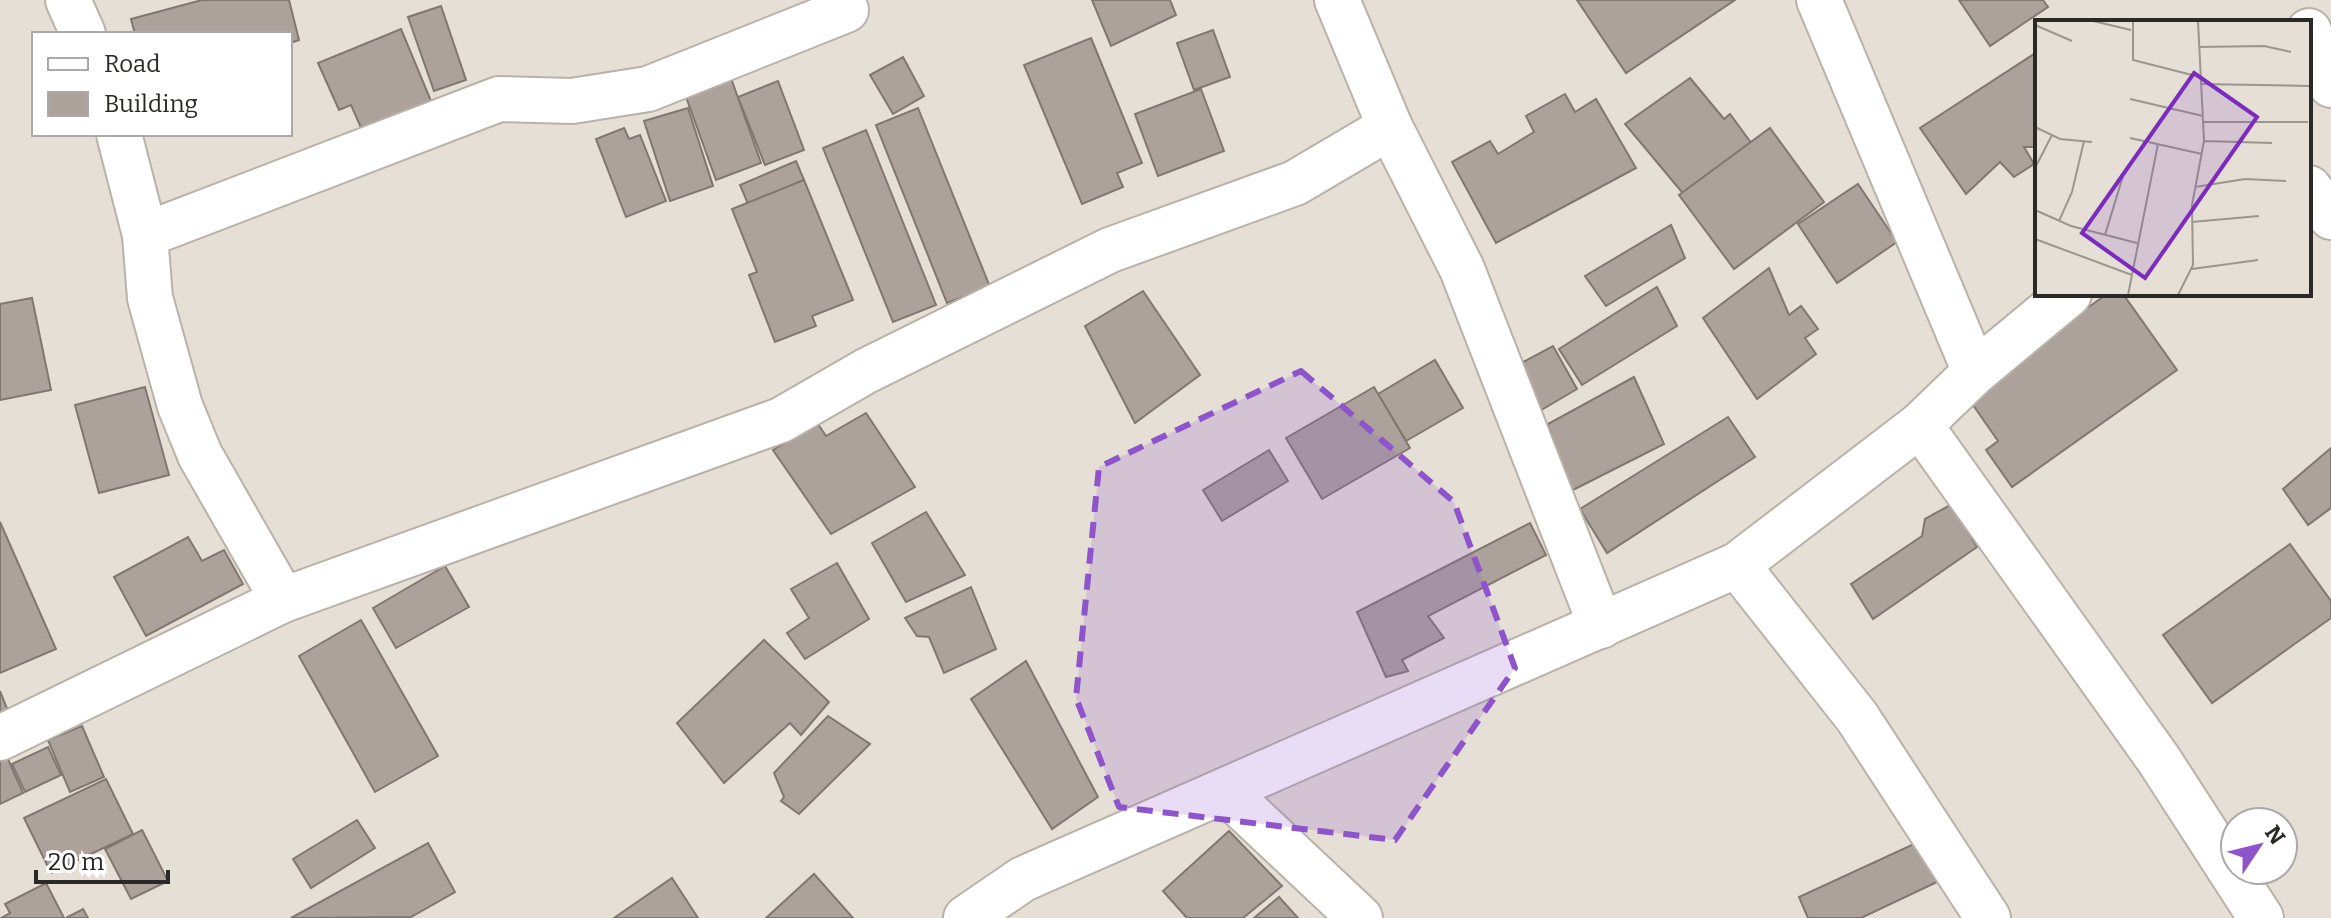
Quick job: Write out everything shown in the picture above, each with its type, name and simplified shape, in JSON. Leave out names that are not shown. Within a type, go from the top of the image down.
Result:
[{"type":"street","points":[[68,0],[82,32]]},
{"type":"street","points":[[1337,0],[1390,127],[1462,269],[1601,626]]},
{"type":"street","points":[[1819,0],[1975,372]]},
{"type":"street","points":[[2297,0],[2305,20]]},
{"type":"street","points":[[145,235],[499,99],[572,101],[648,89],[846,10]]},
{"type":"street","points":[[2311,36],[2331,87],[2311,102]]},
{"type":"street","points":[[0,738],[283,600],[781,420],[866,371],[1110,250],[1295,183],[1390,127]]},
{"type":"street","points":[[120,136],[145,235],[150,298],[180,406],[200,455],[283,600]]},
{"type":"street","points":[[2311,191],[2331,217]]},
{"type":"street","points":[[966,918],[1023,879],[1737,565],[1920,425],[1975,372],[2067,296]]},
{"type":"street","points":[[1920,425],[2159,760],[2261,918]]},
{"type":"street","points":[[1737,565],[1857,717],[1988,918]]},
{"type":"street","points":[[1225,791],[1360,918]]},
{"type":"highlighted area","points":[[1301,371],[1454,502],[1515,668],[1395,840],[1119,807],[1076,698],[1099,467]]},
{"type":"building","points":[[202,0],[289,0],[299,40],[292,42],[292,32],[134,32],[131,19]]},
{"type":"building","points":[[1092,0],[1170,0],[1176,15],[1111,46]]},
{"type":"building","points":[[1577,0],[1735,0],[1626,73]]},
{"type":"building","points":[[1959,0],[2043,0],[2048,7],[1990,46]]},
{"type":"building","points":[[441,6],[466,80],[434,91],[408,17]]},
{"type":"building","points":[[401,29],[431,101],[362,130],[351,105],[339,110],[318,63]]},
{"type":"building","points":[[1213,30],[1230,77],[1194,90],[1177,43]]},
{"type":"building","points":[[1091,38],[1142,163],[1117,173],[1123,187],[1082,204],[1024,65]]},
{"type":"building","points":[[2035,53],[2035,147],[2024,147],[2034,164],[2014,177],[2000,162],[1966,194],[1920,128]]},
{"type":"building","points":[[903,57],[924,96],[893,114],[870,75]]},
{"type":"building","points":[[731,78],[761,163],[716,180],[685,94]]},
{"type":"building","points":[[1690,78],[1724,119],[1730,114],[1752,144],[1686,197],[1625,124]]},
{"type":"building","points":[[778,81],[804,150],[765,165],[738,97]]},
{"type":"building","points":[[1201,89],[1224,151],[1158,176],[1135,114]]},
{"type":"building","points":[[1565,94],[1575,112],[1596,99],[1636,168],[1496,243],[1452,162],[1490,141],[1498,154],[1534,132],[1526,116]]},
{"type":"building","points":[[688,108],[713,186],[670,201],[644,121]]},
{"type":"building","points":[[918,108],[990,287],[947,303],[876,125]]},
{"type":"building","points":[[624,128],[629,139],[640,135],[666,201],[626,217],[596,139]]},
{"type":"building","points":[[1770,128],[1824,202],[1734,269],[1679,195]]},
{"type":"building","points":[[866,130],[936,305],[893,322],[823,148]]},
{"type":"building","points":[[796,161],[804,180],[748,204],[740,185]]},
{"type":"building","points":[[804,180],[853,300],[812,316],[816,326],[775,342],[749,275],[757,272],[732,209]]},
{"type":"building","points":[[1858,184],[1897,242],[1837,283],[1798,224]]},
{"type":"building","points":[[1671,225],[1685,258],[1606,306],[1585,276]]},
{"type":"building","points":[[1769,268],[1789,315],[1801,306],[1818,329],[1805,338],[1816,354],[1757,399],[1703,318]]},
{"type":"building","points":[[1657,287],[1677,326],[1582,385],[1559,349]]},
{"type":"building","points":[[1143,291],[1200,375],[1135,423],[1085,326]]},
{"type":"building","points":[[2104,296],[2124,296],[2177,370],[2012,487],[1986,450],[1998,441],[1966,395]]},
{"type":"building","points":[[32,298],[51,390],[0,400],[0,304]]},
{"type":"building","points":[[1553,346],[1577,389],[1538,412],[1512,368]]},
{"type":"building","points":[[1435,360],[1463,408],[1406,441],[1378,394]]},
{"type":"building","points":[[1634,377],[1664,444],[1569,492],[1548,424]]},
{"type":"building","points":[[145,387],[169,475],[99,493],[75,405]]},
{"type":"building","points":[[1374,387],[1410,448],[1322,499],[1286,438]]},
{"type":"building","points":[[866,413],[915,487],[831,534],[773,450],[818,424],[826,436]]},
{"type":"building","points":[[1728,417],[1755,457],[1607,553],[1580,509]]},
{"type":"building","points":[[2331,448],[2331,508],[2308,525],[2283,489]]},
{"type":"building","points":[[1269,450],[1288,481],[1222,521],[1203,490]]},
{"type":"building","points":[[1952,504],[1977,547],[1873,619],[1851,584],[1922,536],[1925,519]]},
{"type":"building","points":[[926,512],[965,575],[906,602],[872,543]]},
{"type":"building","points":[[0,522],[56,649],[0,673]]},
{"type":"building","points":[[1530,523],[1546,555],[1428,616],[1444,638],[1402,660],[1408,671],[1386,677],[1357,612]]},
{"type":"building","points":[[188,537],[202,561],[224,550],[243,584],[146,636],[114,577]]},
{"type":"building","points":[[2290,544],[2331,601],[2331,618],[2212,703],[2163,635]]},
{"type":"building","points":[[837,563],[869,619],[805,659],[787,633],[809,618],[791,589]]},
{"type":"building","points":[[445,566],[469,607],[396,648],[373,608]]},
{"type":"building","points":[[971,587],[996,649],[944,673],[929,637],[917,636],[905,618]]},
{"type":"building","points":[[361,620],[438,756],[375,792],[299,656]]},
{"type":"building","points":[[764,640],[829,702],[801,735],[790,723],[724,783],[677,723]]},
{"type":"building","points":[[1026,661],[1098,797],[1052,829],[971,699]]},
{"type":"building","points":[[0,691],[8,711],[0,714]]},
{"type":"building","points":[[828,716],[870,744],[799,814],[781,801],[784,797],[774,773]]},
{"type":"building","points":[[82,726],[104,777],[70,792],[48,740]]},
{"type":"building","points":[[48,747],[61,775],[25,792],[12,764]]},
{"type":"building","points":[[7,757],[23,793],[0,804],[0,760]]},
{"type":"building","points":[[106,779],[133,834],[51,873],[24,818]]},
{"type":"building","points":[[357,820],[375,848],[311,888],[293,859]]},
{"type":"building","points":[[142,830],[168,881],[131,899],[105,849]]},
{"type":"building","points":[[1229,831],[1282,886],[1243,918],[1187,918],[1163,891]]},
{"type":"building","points":[[428,843],[455,892],[411,917],[291,918]]},
{"type":"building","points":[[1916,843],[1937,882],[1861,918],[1808,918],[1799,897]]},
{"type":"building","points":[[814,874],[853,918],[766,918]]},
{"type":"building","points":[[672,878],[698,918],[614,918]]},
{"type":"building","points":[[46,883],[64,918],[1,918],[10,913],[5,904]]},
{"type":"building","points":[[1279,897],[1298,918],[1254,918]]},
{"type":"building","points":[[83,909],[88,918],[66,918]]}]
